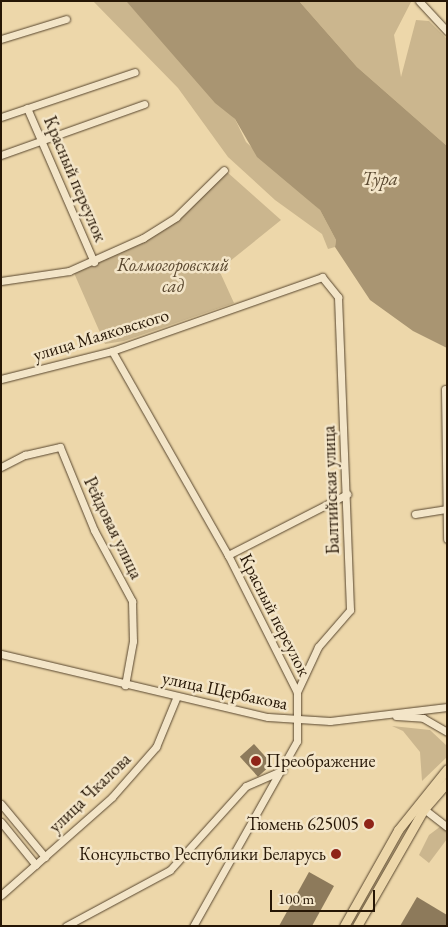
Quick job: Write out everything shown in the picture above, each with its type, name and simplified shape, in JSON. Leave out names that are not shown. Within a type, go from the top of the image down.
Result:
[{"type":"main road","points":[[344,926],[398,830],[447,769]]},
{"type":"main road","points":[[357,926],[424,809],[447,782]]},
{"type":"street","points":[[419,1],[447,31]]},
{"type":"street","points":[[1,40],[66,19]]},
{"type":"street","points":[[1,117],[135,72]]},
{"type":"street","points":[[1,155],[144,104]]},
{"type":"street","name":"Красный переулок","points":[[27,108],[43,140],[94,262]]},
{"type":"street","points":[[1,282],[69,272],[94,262],[176,217],[224,170]]},
{"type":"street","name":"улица Маяковского","points":[[1,380],[112,351],[322,277]]},
{"type":"street","name":"Балтийская улица","points":[[297,692],[318,647],[350,610],[338,297],[322,277]]},
{"type":"street","name":"Красный переулок","points":[[112,351],[228,555],[297,692],[299,721],[297,742],[284,770],[193,926]]},
{"type":"street","points":[[445,389],[445,509],[447,539]]},
{"type":"street","name":"Рейдовая улица","points":[[1,467],[25,455],[60,446],[94,530],[132,601],[133,641],[126,685]]},
{"type":"street","points":[[228,555],[347,494]]},
{"type":"street","points":[[415,514],[445,509]]},
{"type":"street","name":"улица Щербакова","points":[[1,654],[126,685],[299,721],[383,716],[447,707]]},
{"type":"street","name":"улица Чкалова","points":[[1,895],[112,797],[156,747],[176,696]]},
{"type":"street","points":[[383,716],[423,718],[447,732]]},
{"type":"street","points":[[66,926],[170,870],[246,786],[284,770]]},
{"type":"street","points":[[1,804],[45,857]]},
{"type":"street","points":[[424,809],[447,826]]},
{"type":"street","points":[[1,822],[36,865]]},
{"type":"green space","points":[[93,1],[126,1],[235,119],[246,142],[320,210],[336,240],[335,247],[328,249],[322,234],[275,200],[228,157],[178,88]]},
{"type":"green space","points":[[299,1],[411,2],[394,35],[401,77],[416,20],[429,21],[447,39],[447,146],[357,67]]},
{"type":"green space","name":"Колмогоровский сад","points":[[227,172],[281,220],[219,270],[234,303],[124,341],[105,344],[74,273],[144,242],[178,219]]},
{"type":"green space","points":[[392,726],[430,730],[447,746],[447,757],[422,781],[420,752],[403,731]]},
{"type":"green space","points":[[441,826],[447,829],[447,839],[429,863],[419,855],[429,835]]},
{"type":"water","name":"Тура","points":[[126,1],[299,1],[357,67],[447,146],[447,348],[413,331],[370,300],[335,247],[336,240],[320,210],[257,157],[235,119],[215,103]]},
{"type":"building","name":"Преображение","points":[[254,744],[272,764],[258,777],[240,757]]},
{"type":"building","points":[[309,872],[334,886],[312,926],[279,926]]},
{"type":"building","points":[[417,897],[447,915],[447,926],[400,926]]},
{"type":"place","name":"Преображение","points":[[256,761]]},
{"type":"place","name":"Тюмень 625005","points":[[369,824]]},
{"type":"place","name":"Консульство Республики Беларусь","points":[[336,854]]}]
